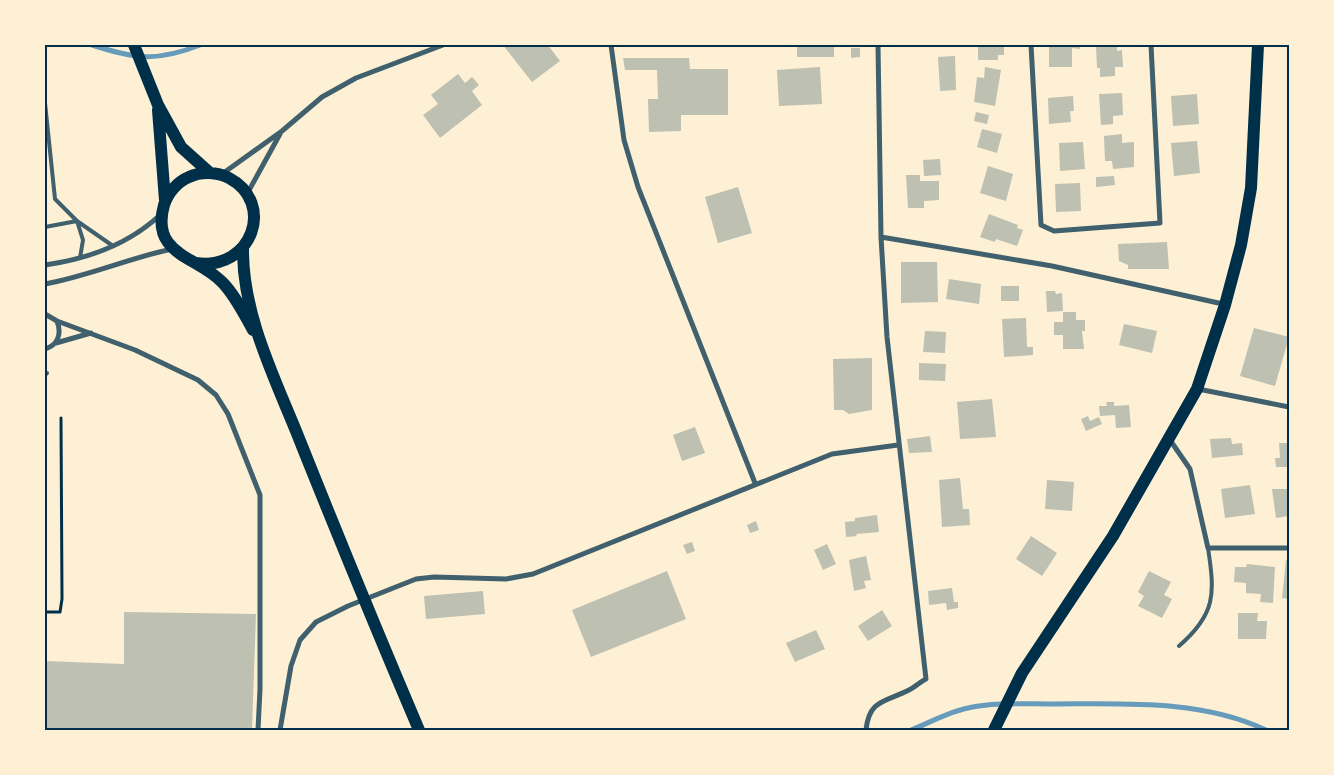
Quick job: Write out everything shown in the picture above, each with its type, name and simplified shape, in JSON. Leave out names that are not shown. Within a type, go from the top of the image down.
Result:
[{"type":"main road","points":[[134,45],[158,105],[181,147],[216,174]]},
{"type":"main road","points":[[994,730],[1022,673],[1113,536],[1170,440],[1197,389],[1225,305],[1242,245],[1251,188],[1258,45]]},
{"type":"main road","points":[[158,105],[164,233],[173,249],[183,258],[196,263],[209,265],[221,262],[233,257],[243,248],[252,228],[253,216],[247,195],[231,179],[216,174],[199,173],[179,182],[164,207]]},
{"type":"main road","points":[[243,248],[243,273],[260,340],[360,591],[419,730]]},
{"type":"main road","points":[[196,263],[222,282],[260,340]]},
{"type":"street","points":[[216,174],[282,131],[322,97],[356,78],[443,45]]},
{"type":"street","points":[[611,45],[624,140],[638,187],[755,484]]},
{"type":"street","points":[[866,730],[867,717],[875,706],[884,699],[909,690],[926,679],[887,337],[880,237],[878,45]]},
{"type":"street","points":[[1031,45],[1041,224],[1054,231],[1160,223],[1151,45]]},
{"type":"street","points":[[247,195],[282,131]]},
{"type":"street","points":[[45,265],[80,258],[126,241],[146,228],[164,207]]},
{"type":"street","points":[[880,237],[1052,266],[1225,305]]},
{"type":"street","points":[[45,284],[78,278],[133,259],[173,249]]},
{"type":"street","points":[[45,314],[57,321],[134,350],[198,380],[216,395],[228,414],[260,495],[260,689],[258,730]]},
{"type":"street","points":[[56,343],[60,332],[57,321]]},
{"type":"street","points":[[45,349],[56,343],[92,333]]},
{"type":"street","points":[[1197,389],[1289,407]]},
{"type":"street","points":[[1170,440],[1190,469],[1208,548],[1289,548]]},
{"type":"street","points":[[280,730],[291,666],[300,640],[316,622],[348,606],[416,580],[434,577],[506,578],[533,574],[832,454],[898,445]]},
{"type":"lane","points":[[45,103],[47,145],[55,199],[76,221],[113,246]]},
{"type":"lane","points":[[45,227],[76,221]]},
{"type":"lane","points":[[76,221],[82,240],[80,258]]},
{"type":"lane","points":[[1179,646],[1206,617],[1213,576],[1208,548]]},
{"type":"lane","points":[[254,689],[260,689]]},
{"type":"path","points":[[45,612],[60,612],[62,598],[61,418]]},
{"type":"building","points":[[503,45],[548,45],[560,61],[532,82]]},
{"type":"building","points":[[797,45],[834,45],[834,57],[797,57]]},
{"type":"building","points":[[978,45],[1004,45],[1004,55],[998,55],[998,60],[978,60]]},
{"type":"building","points":[[1053,45],[1080,45],[1080,49],[1072,48],[1072,67],[1049,67],[1049,47],[1053,47]]},
{"type":"building","points":[[1096,45],[1117,45],[1117,51],[1122,50],[1123,67],[1115,67],[1115,76],[1100,77],[1100,68],[1097,68]]},
{"type":"building","points":[[851,48],[860,48],[860,57],[851,58]]},
{"type":"building","points":[[955,56],[956,90],[940,91],[938,57]]},
{"type":"building","points":[[623,58],[689,58],[690,69],[728,69],[728,115],[681,115],[681,131],[649,132],[648,99],[658,99],[657,70],[625,70]]},
{"type":"building","points":[[820,67],[822,104],[779,106],[777,70]]},
{"type":"building","points":[[985,67],[1001,70],[995,106],[974,102],[977,77],[984,78]]},
{"type":"building","points":[[458,74],[465,83],[472,77],[479,85],[472,91],[482,105],[440,138],[423,115],[438,104],[431,95]]},
{"type":"building","points":[[1122,93],[1123,115],[1113,116],[1113,124],[1101,125],[1099,94]]},
{"type":"building","points":[[1197,94],[1199,124],[1173,126],[1171,96]]},
{"type":"building","points":[[1073,96],[1074,111],[1070,111],[1071,122],[1049,124],[1048,98]]},
{"type":"building","points":[[976,112],[989,115],[987,124],[974,121]]},
{"type":"building","points":[[982,129],[1002,134],[997,153],[977,147]]},
{"type":"building","points":[[1122,134],[1122,143],[1134,142],[1134,167],[1113,169],[1112,161],[1105,161],[1104,136]]},
{"type":"building","points":[[1197,141],[1200,173],[1174,176],[1171,143]]},
{"type":"building","points":[[1083,142],[1085,169],[1060,171],[1059,143]]},
{"type":"building","points":[[940,159],[941,175],[924,176],[923,160]]},
{"type":"building","points":[[988,166],[1013,174],[1006,201],[980,193]]},
{"type":"building","points":[[906,175],[920,175],[920,181],[939,181],[939,200],[924,201],[924,208],[908,208]]},
{"type":"building","points":[[1114,176],[1115,185],[1096,187],[1096,177]]},
{"type":"building","points":[[1080,183],[1081,211],[1056,212],[1055,184]]},
{"type":"building","points":[[738,187],[752,233],[718,243],[705,197]]},
{"type":"building","points":[[989,214],[1018,225],[1017,228],[1023,230],[1017,246],[996,239],[995,242],[980,237]]},
{"type":"building","points":[[1167,242],[1169,269],[1128,269],[1128,265],[1119,261],[1118,244]]},
{"type":"building","points":[[901,262],[937,262],[938,302],[901,303]]},
{"type":"building","points":[[949,279],[981,284],[979,304],[946,299]]},
{"type":"building","points":[[1001,286],[1019,286],[1019,301],[1001,301]]},
{"type":"building","points":[[1046,291],[1055,291],[1056,294],[1062,293],[1063,311],[1047,312]]},
{"type":"building","points":[[1063,312],[1076,312],[1076,320],[1085,320],[1085,331],[1082,331],[1084,349],[1063,349],[1063,335],[1054,335],[1054,322],[1063,322]]},
{"type":"building","points":[[1026,318],[1027,347],[1033,347],[1033,355],[1004,357],[1002,319]]},
{"type":"building","points":[[1124,324],[1157,331],[1152,353],[1119,345]]},
{"type":"building","points":[[1254,328],[1289,337],[1275,386],[1240,376]]},
{"type":"building","points":[[925,331],[946,332],[945,353],[923,352]]},
{"type":"building","points":[[872,358],[872,410],[849,414],[843,410],[834,410],[833,359]]},
{"type":"building","points":[[919,363],[946,364],[945,381],[919,380]]},
{"type":"building","points":[[992,399],[996,437],[960,439],[957,402]]},
{"type":"building","points":[[1106,402],[1114,402],[1114,406],[1129,405],[1131,427],[1116,428],[1115,415],[1100,416],[1099,406],[1107,406]]},
{"type":"building","points":[[1088,416],[1090,421],[1099,417],[1102,424],[1086,431],[1081,419]]},
{"type":"building","points":[[695,427],[705,453],[682,461],[673,435]]},
{"type":"building","points":[[930,436],[932,452],[909,453],[907,439]]},
{"type":"building","points":[[1231,438],[1232,444],[1242,443],[1243,455],[1212,458],[1210,439]]},
{"type":"building","points":[[1279,443],[1289,443],[1289,467],[1276,467],[1275,458],[1280,458]]},
{"type":"building","points":[[960,478],[963,509],[969,509],[970,525],[942,527],[939,480]]},
{"type":"building","points":[[1047,480],[1074,482],[1072,511],[1045,509]]},
{"type":"building","points":[[1250,485],[1255,514],[1225,518],[1221,489]]},
{"type":"building","points":[[1272,489],[1289,489],[1289,516],[1276,518]]},
{"type":"building","points":[[877,515],[879,532],[846,537],[845,522],[855,521],[855,518]]},
{"type":"building","points":[[756,521],[759,530],[750,533],[747,525]]},
{"type":"building","points":[[1031,536],[1057,553],[1042,576],[1016,559]]},
{"type":"building","points":[[692,542],[695,551],[687,554],[683,545]]},
{"type":"building","points":[[827,544],[836,564],[823,570],[814,550]]},
{"type":"building","points":[[866,556],[871,580],[864,581],[866,588],[854,591],[849,560]]},
{"type":"building","points":[[1286,560],[1289,560],[1289,599],[1282,598]]},
{"type":"building","points":[[1247,564],[1275,567],[1273,603],[1260,602],[1261,594],[1246,593],[1246,583],[1234,582],[1235,567],[1246,567]]},
{"type":"building","points":[[667,571],[686,619],[591,657],[572,610]]},
{"type":"building","points":[[1149,571],[1171,582],[1164,595],[1172,599],[1162,618],[1138,606],[1144,596],[1138,592]]},
{"type":"building","points":[[952,588],[954,602],[958,602],[958,608],[947,610],[946,603],[929,605],[928,591]]},
{"type":"building","points":[[483,591],[485,614],[426,619],[424,596]]},
{"type":"building","points":[[882,610],[892,626],[868,641],[858,626]]},
{"type":"building","points":[[124,612],[256,614],[252,730],[45,730],[45,661],[124,664]]},
{"type":"building","points":[[1238,613],[1258,613],[1257,621],[1267,621],[1266,639],[1238,639]]},
{"type":"building","points":[[816,630],[825,649],[795,662],[786,643]]},
{"type":"waterway","points":[[92,45],[134,56],[146,57],[171,54],[200,45]]},
{"type":"waterway","points":[[911,730],[968,708],[1020,704],[1160,705],[1215,713],[1241,720],[1266,730]]}]
